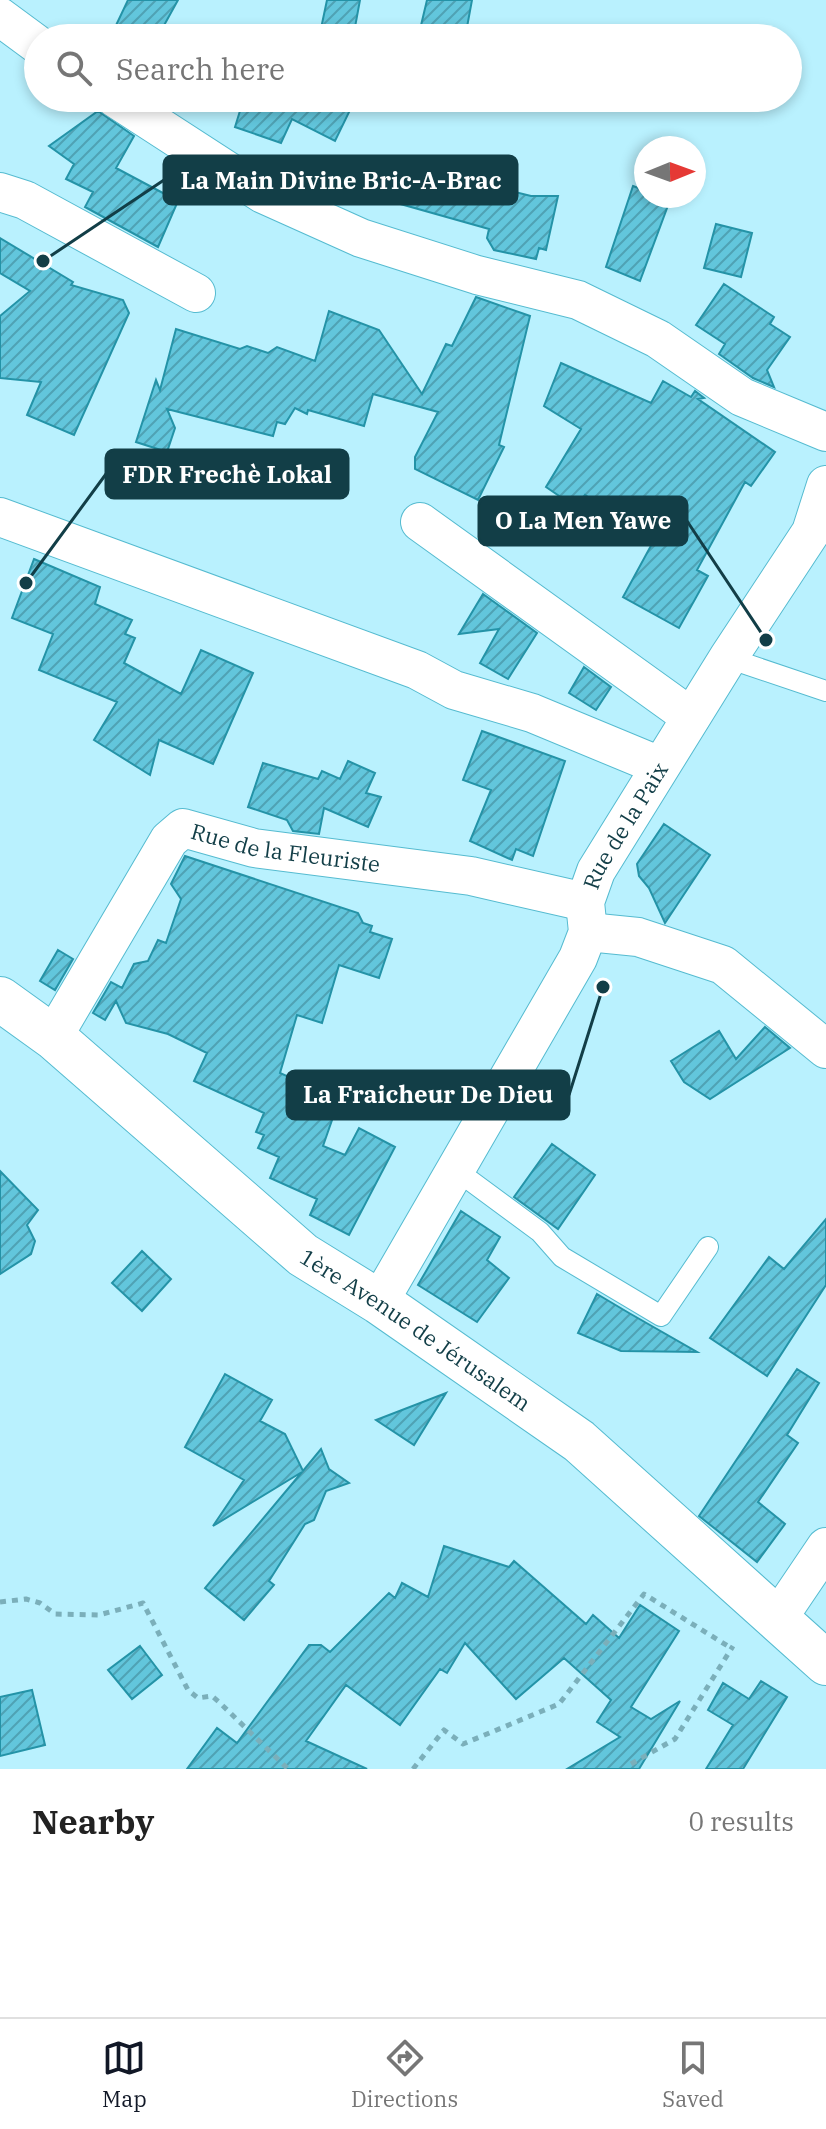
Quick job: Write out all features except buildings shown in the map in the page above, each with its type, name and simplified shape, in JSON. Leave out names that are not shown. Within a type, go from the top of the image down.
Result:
[{"type":"street","points":[[0,17],[24,35]]},
{"type":"street","points":[[137,112],[263,194],[361,238],[477,275],[578,300],[658,339],[742,397],[826,432]]},
{"type":"street","points":[[0,192],[25,200],[196,293]]},
{"type":"street","name":"Rue de la Paix","points":[[379,1302],[578,958],[596,871],[728,658],[811,532],[826,485]]},
{"type":"street","points":[[0,517],[417,670],[454,690],[532,713],[660,766]]},
{"type":"street","points":[[420,522],[691,717]]},
{"type":"street","name":"Rue de la Fleuriste","points":[[53,1037],[169,840],[183,828],[254,848],[471,876],[586,917]]},
{"type":"street","points":[[586,917],[723,965],[826,1049]]},
{"type":"street","name":"1ère Avenue de Jérusalem","points":[[0,999],[53,1037],[303,1255],[379,1302],[579,1441],[826,1663]]},
{"type":"street","points":[[769,1611],[826,1547]]},
{"type":"lane","points":[[728,658],[826,691]]},
{"type":"lane","points":[[456,1170],[540,1232],[562,1257],[661,1316],[708,1247]]},
{"type":"path","points":[[413,1769],[444,1730],[463,1744],[559,1704],[644,1594],[731,1648]]},
{"type":"path","points":[[0,1602],[26,1599],[40,1603],[55,1614],[99,1615],[143,1603],[188,1690],[198,1698],[212,1696],[288,1769]]},
{"type":"path","points":[[631,1764],[675,1739],[731,1648],[769,1611]]},
{"type":"place","name":"La Main Divine Bric-A-Brac","points":[[43,261]]},
{"type":"place","name":"FDR Frechè Lokal","points":[[26,583]]},
{"type":"place","name":"O La Men Yawe","points":[[766,640]]},
{"type":"place","name":"La Fraicheur De Dieu","points":[[603,987]]}]
